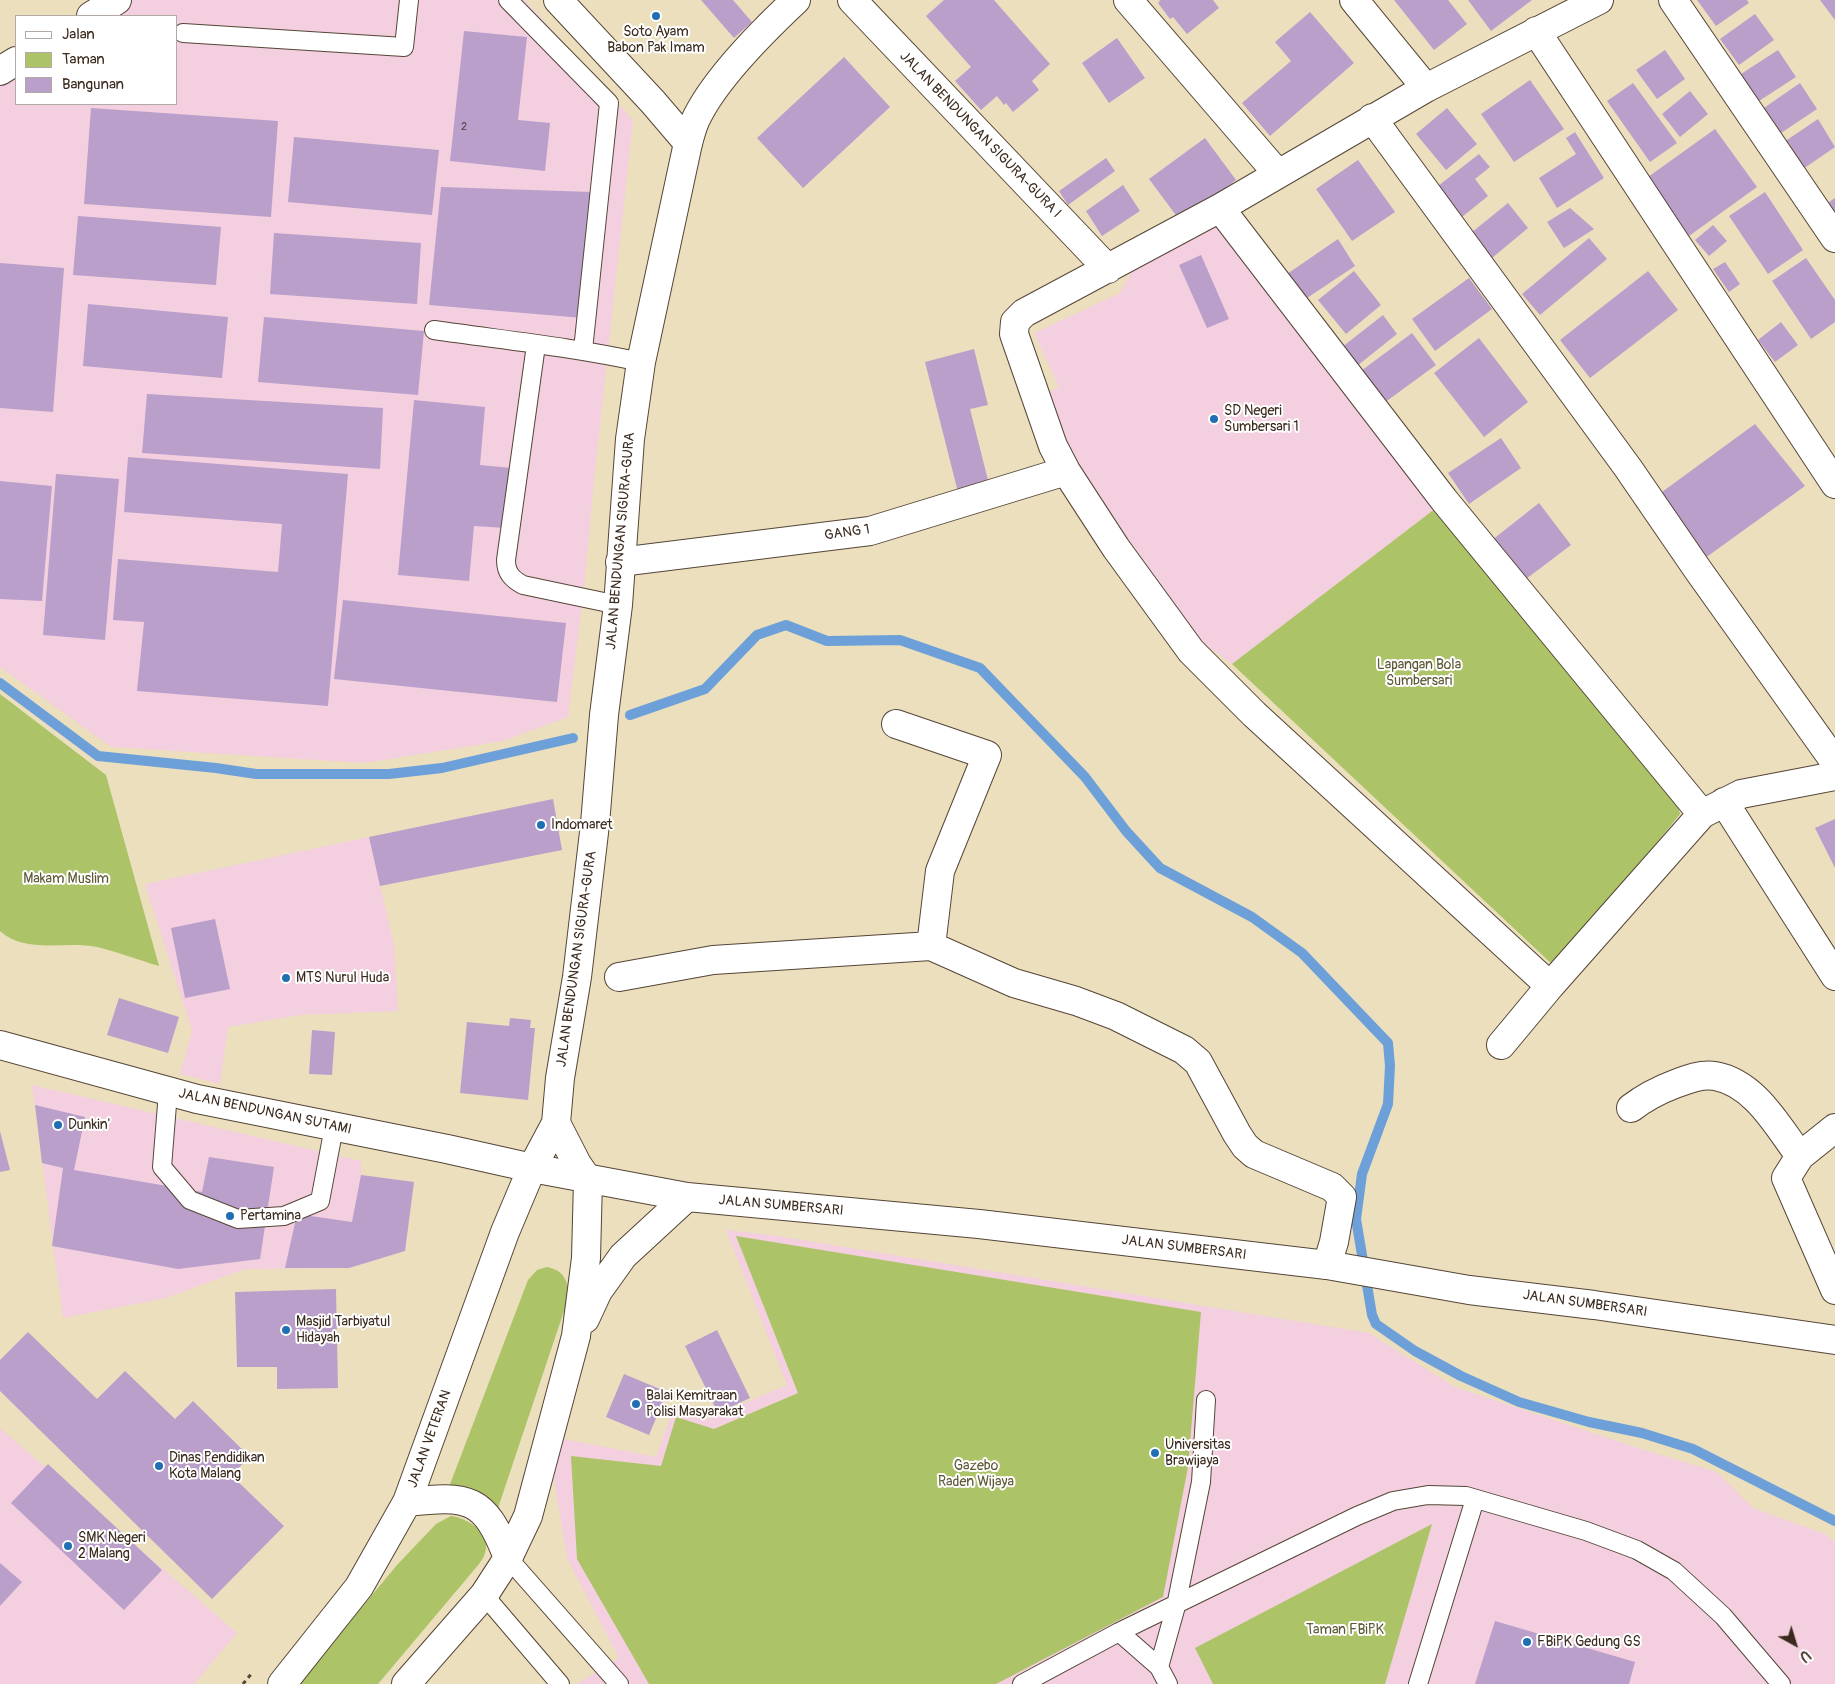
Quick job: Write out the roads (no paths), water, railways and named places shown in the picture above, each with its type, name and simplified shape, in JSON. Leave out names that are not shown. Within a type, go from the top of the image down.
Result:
[{"type":"street","points":[[92,15],[118,0]]},
{"type":"street","points":[[558,0],[653,102],[692,132]]},
{"type":"street","points":[[578,0],[665,93],[692,132]]},
{"type":"street","name":"JALAN BENDUNGAN SIGURA-GURA","points":[[556,1123],[560,1078],[577,977],[595,824],[604,715],[618,604],[630,439],[641,362],[692,132],[719,83],[753,44],[796,0]]},
{"type":"street","name":"JALAN BENDUNGAN SIGURA-GURA I","points":[[852,0],[1108,269]]},
{"type":"street","points":[[1128,0],[1278,174]]},
{"type":"street","points":[[1354,0],[1426,88]]},
{"type":"street","points":[[1673,0],[1835,238]]},
{"type":"street","points":[[1550,986],[1254,714],[1191,651],[1116,548],[1066,471],[1053,446],[1014,334],[1015,322],[1024,313],[1220,208],[1426,88],[1536,32],[1586,3]]},
{"type":"street","points":[[1536,32],[1835,484]]},
{"type":"street","points":[[0,71],[15,62]]},
{"type":"street","points":[[1372,118],[1628,468],[1835,762]]},
{"type":"street","points":[[1220,208],[1444,500],[1713,808],[1835,976]]},
{"type":"street","name":"GANG 1","points":[[620,562],[870,531],[1066,471]]},
{"type":"street","points":[[896,724],[987,755],[940,871],[931,946]]},
{"type":"street","points":[[1501,1045],[1550,986],[1713,808],[1741,794],[1835,776]]},
{"type":"street","points":[[619,977],[713,960],[931,946],[1014,983],[1076,1001],[1116,1016],[1184,1050],[1198,1062],[1245,1146],[1254,1154],[1332,1187],[1341,1194],[1334,1242],[1336,1267]]},
{"type":"street","name":"JALAN BENDUNGAN SUTAMI","points":[[0,1046],[168,1092],[532,1168]]},
{"type":"street","points":[[1631,1108],[1638,1102],[1666,1087],[1694,1077],[1715,1076],[1728,1080],[1745,1090],[1763,1107],[1800,1156]]},
{"type":"street","points":[[406,1684],[484,1595],[508,1558],[528,1516],[576,1336],[586,1258],[588,1180],[577,1164],[556,1123]]},
{"type":"street","name":"JALAN VETERAN","points":[[282,1684],[359,1587],[407,1502],[499,1249],[532,1168],[556,1123]]},
{"type":"street","points":[[1835,1128],[1800,1156],[1786,1178],[1835,1290]]},
{"type":"street","name":"JALAN SUMBERSARI","points":[[532,1168],[687,1197],[979,1224],[1336,1267],[1469,1290],[1594,1305],[1835,1340]]},
{"type":"street","points":[[576,1336],[598,1291],[623,1256],[687,1197]]},
{"type":"street","points":[[407,1502],[445,1498],[470,1503],[482,1510],[498,1533],[508,1558]]},
{"type":"lane","points":[[183,33],[404,47],[409,0]]},
{"type":"lane","points":[[508,0],[609,104],[583,350]]},
{"type":"lane","points":[[434,330],[583,350],[641,362]]},
{"type":"lane","points":[[536,345],[506,569],[511,577],[523,585],[618,604]]},
{"type":"lane","points":[[168,1092],[162,1167],[190,1200],[238,1219],[284,1216],[320,1201],[334,1128]]},
{"type":"lane","points":[[1159,1667],[1176,1606],[1201,1482],[1206,1400]]},
{"type":"lane","points":[[1022,1684],[1119,1632],[1176,1606],[1357,1516],[1393,1500],[1428,1495],[1466,1496],[1594,1534],[1637,1550],[1674,1571],[1723,1616],[1781,1684]]},
{"type":"lane","points":[[1418,1684],[1475,1499]]},
{"type":"lane","points":[[508,1558],[619,1684]]},
{"type":"lane","points":[[484,1595],[560,1684]]},
{"type":"lane","points":[[1119,1632],[1159,1667],[1168,1684]]},
{"type":"waterway","points":[[630,715],[705,689],[757,635],[786,625],[827,641],[900,640],[980,668],[1085,777],[1126,831],[1160,868],[1252,917],[1302,953],[1388,1043],[1390,1066],[1388,1104],[1362,1174],[1356,1219],[1372,1315],[1376,1324],[1415,1351],[1461,1376],[1519,1402],[1589,1422],[1642,1433],[1693,1449],[1835,1521]]},
{"type":"waterway","points":[[0,683],[98,756],[256,774],[389,774],[442,768],[573,738]]},
{"type":"place","name":"Soto Ayam Babon Pak Imam","points":[[656,16]]},
{"type":"place","name":"SD Negeri Sumbersari 1","points":[[1214,419]]},
{"type":"place","name":"Indomaret","points":[[541,825]]},
{"type":"place","name":"MTS Nurul Huda","points":[[286,978]]},
{"type":"place","name":"Dunkin'","points":[[58,1125]]},
{"type":"place","name":"Pertamina","points":[[230,1216]]},
{"type":"place","name":"Masjid Tarbiyatul Hidayah","points":[[286,1330]]},
{"type":"place","name":"Balai Kemitraan Polisi Masyarakat","points":[[636,1404]]},
{"type":"place","name":"Universitas Brawijaya","points":[[1155,1453]]},
{"type":"place","name":"Dinas Pendidikan Kota Malang","points":[[159,1466]]},
{"type":"place","name":"SMK Negeri 2 Malang","points":[[68,1546]]},
{"type":"place","name":"FBiPK Gedung GS","points":[[1527,1642]]},
{"type":"park label","name":"Lapangan Bola Sumbersari","points":[[1419,674]]},
{"type":"park label","name":"Makam Muslim","points":[[66,879]]},
{"type":"park label","name":"Gazebo Raden Wijaya","points":[[976,1474]]},
{"type":"park label","name":"Taman FBiPK","points":[[1345,1630]]}]
